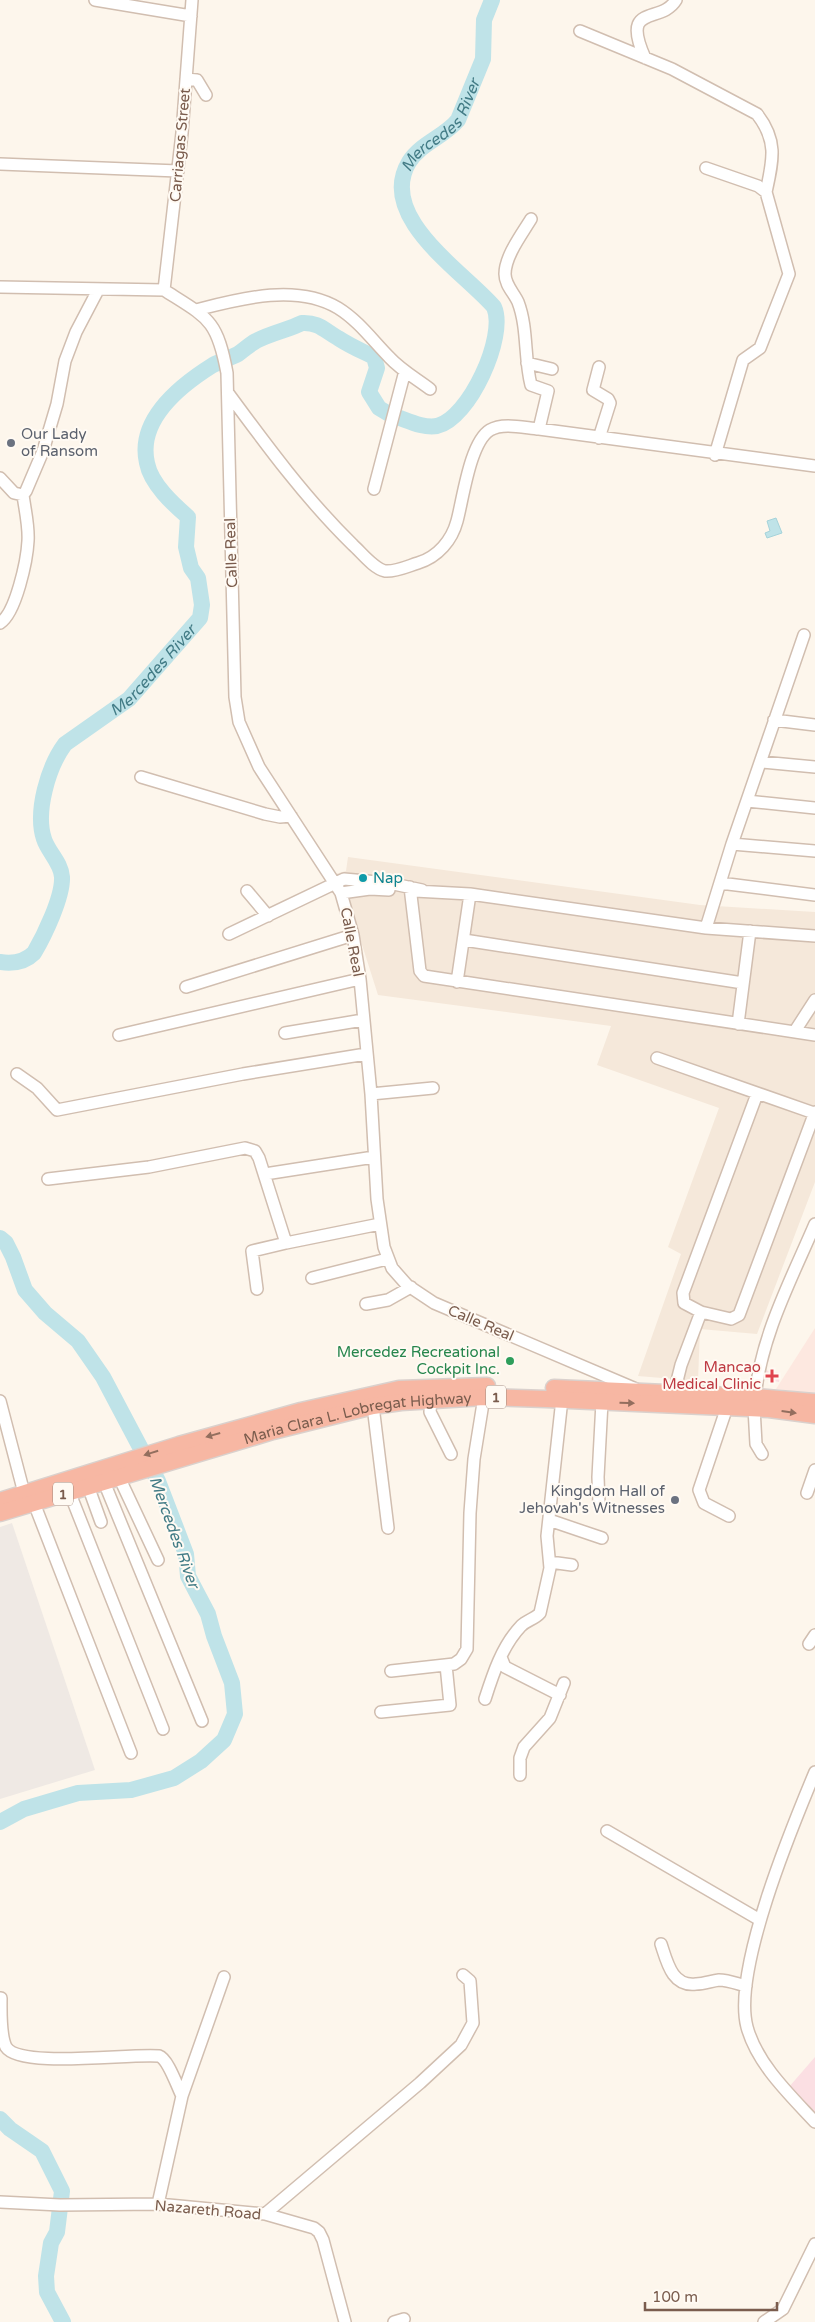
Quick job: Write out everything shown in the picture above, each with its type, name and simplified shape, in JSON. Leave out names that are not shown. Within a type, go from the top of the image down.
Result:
[{"type":"highway","name":"Maria Clara L. Lobregat Highway","points":[[66,1486],[112,1476],[268,1419],[399,1389],[485,1386],[674,1393],[754,1403],[815,1415]]},
{"type":"highway","name":"Maria Clara L. Lobregat Highway","points":[[181,1451],[373,1406],[431,1399],[484,1397],[728,1407],[754,1403],[815,1402]]},
{"type":"highway","name":"Maria Clara L. Lobregat Highway","points":[[0,1513],[29,1498],[66,1486],[112,1476]]},
{"type":"highway","name":"Maria Clara L. Lobregat Highway","points":[[0,1500],[29,1498]]},
{"type":"street","points":[[95,0],[191,16]]},
{"type":"street","name":"Carriagas Street","points":[[164,290],[178,171],[192,0]]},
{"type":"street","points":[[645,58],[638,38],[640,23],[646,16],[666,11],[676,0]]},
{"type":"street","points":[[580,31],[672,69],[757,114],[763,122],[772,144],[773,158],[766,192],[789,274],[760,348],[743,360],[715,455]]},
{"type":"street","points":[[186,79],[197,80],[206,95]]},
{"type":"street","points":[[0,164],[178,171]]},
{"type":"street","points":[[706,168],[758,186],[766,192]]},
{"type":"street","points":[[531,219],[507,264],[505,274],[506,281],[517,300],[522,314],[531,385],[548,391],[539,430]]},
{"type":"street","points":[[0,286],[98,290],[164,290]]},
{"type":"street","points":[[0,623],[10,613],[16,597],[28,542],[23,495],[43,451],[57,404],[65,361],[76,332],[98,290]]},
{"type":"street","name":"Calle Real","points":[[164,290],[196,310],[211,324],[222,346],[228,393],[234,697],[244,738],[259,767],[342,893],[353,935],[360,979],[371,1094],[380,1224],[388,1259],[400,1278],[429,1300],[639,1391],[655,1404]]},
{"type":"street","points":[[196,310],[237,300],[292,295],[326,302],[355,321],[390,359],[430,389]]},
{"type":"street","points":[[527,363],[552,369]]},
{"type":"street","points":[[599,367],[593,390],[610,402],[599,438]]},
{"type":"street","points":[[374,489],[405,370]]},
{"type":"street","points":[[228,393],[271,452],[322,515],[367,558],[384,570],[393,571],[426,561],[447,543],[456,524],[472,461],[483,437],[490,430],[499,427],[539,430],[715,455],[815,466]]},
{"type":"street","points":[[0,478],[14,493],[23,495]]},
{"type":"street","points":[[706,928],[732,844],[804,635]]},
{"type":"street","points":[[774,720],[815,725]]},
{"type":"street","points":[[761,762],[815,767]]},
{"type":"street","points":[[142,776],[265,814],[280,817],[291,816]]},
{"type":"street","points":[[747,801],[815,808]]},
{"type":"street","points":[[732,844],[815,850]]},
{"type":"street","points":[[229,934],[344,879],[414,890],[470,894],[706,928],[814,933]]},
{"type":"street","points":[[342,893],[369,884]]},
{"type":"street","points":[[720,884],[815,895]]},
{"type":"street","points":[[414,890],[422,974],[457,982],[815,1035]]},
{"type":"street","points":[[247,891],[268,916]]},
{"type":"street","points":[[457,982],[470,894]]},
{"type":"street","points":[[738,1024],[750,931]]},
{"type":"street","points":[[186,987],[353,935]]},
{"type":"street","points":[[464,940],[743,983]]},
{"type":"street","points":[[119,1035],[360,979]]},
{"type":"street","points":[[795,1031],[815,1000]]},
{"type":"street","points":[[285,1033],[363,1020]]},
{"type":"street","points":[[17,1074],[37,1088],[57,1110],[243,1074],[366,1054]]},
{"type":"street","points":[[657,1058],[757,1094],[815,1112],[739,1315],[736,1318],[725,1319],[701,1312],[684,1303],[683,1293],[757,1094]]},
{"type":"street","points":[[371,1094],[433,1088]]},
{"type":"street","points":[[48,1179],[149,1167],[245,1148],[254,1151],[266,1174],[286,1243]]},
{"type":"street","points":[[266,1174],[374,1157]]},
{"type":"street","points":[[257,1289],[252,1251],[380,1224]]},
{"type":"street","points":[[762,1454],[756,1444],[754,1403],[758,1369],[765,1343],[815,1224]]},
{"type":"street","points":[[312,1278],[388,1259]]},
{"type":"street","points":[[366,1304],[388,1300],[410,1287]]},
{"type":"street","points":[[674,1393],[681,1365],[701,1312]]},
{"type":"street","points":[[391,1671],[454,1664],[461,1659],[467,1649],[470,1513],[474,1459],[484,1397]]},
{"type":"street","points":[[431,1399],[430,1412],[451,1454]]},
{"type":"street","points":[[485,1699],[501,1657],[519,1628],[540,1613],[550,1562],[547,1542],[562,1400]]},
{"type":"street","points":[[0,1401],[29,1498],[130,1753]]},
{"type":"street","points":[[599,1504],[598,1477],[602,1402]]},
{"type":"street","points":[[373,1406],[388,1528]]},
{"type":"street","points":[[728,1407],[699,1490],[704,1503],[729,1516]]},
{"type":"street","points":[[807,1493],[815,1470]]},
{"type":"street","points":[[102,1522],[112,1476]]},
{"type":"street","points":[[112,1476],[158,1560]]},
{"type":"street","points":[[112,1476],[202,1721]]},
{"type":"street","points":[[66,1486],[163,1729]]},
{"type":"street","points":[[549,1520],[602,1538]]},
{"type":"street","points":[[550,1562],[572,1565]]},
{"type":"street","points":[[501,1657],[505,1667],[560,1695]]},
{"type":"street","points":[[381,1712],[450,1705],[446,1665]]},
{"type":"street","points":[[520,1775],[520,1758],[524,1747],[550,1718],[564,1683]]},
{"type":"street","points":[[815,1772],[793,1824],[760,1920],[746,1986],[746,2026],[758,2054],[785,2090],[815,2122]]},
{"type":"street","points":[[607,1831],[760,1920]]},
{"type":"street","points":[[661,1944],[670,1970],[675,1978],[683,1982],[694,1985],[721,1980],[746,1986]]},
{"type":"street","points":[[265,2214],[413,2089],[461,2045],[473,2023],[470,1981],[462,1975]]},
{"type":"street","points":[[158,2204],[182,2096],[224,1977]]},
{"type":"street","points":[[1,1998],[2,2039],[5,2047],[11,2052],[24,2057],[159,2056],[164,2058],[167,2063],[182,2096]]},
{"type":"street","name":"Nazareth Road","points":[[0,2202],[60,2205],[158,2204],[265,2214],[304,2223],[319,2232],[345,2322]]},
{"type":"street","points":[[780,2322],[783,2310],[815,2244]]},
{"type":"street","points":[[764,2322],[783,2310]]},
{"type":"shaded area","points":[[348,857],[700,905],[815,912],[815,1182],[757,1334],[700,1329],[698,1381],[638,1376],[681,1254],[668,1247],[719,1108],[597,1065],[611,1026],[378,995],[350,907],[335,874],[346,871]]},
{"type":"shaded area","points":[[815,1328],[815,1394],[776,1389]]},
{"type":"shaded area","name":"Mancao Medical Clinic","points":[[764,1370],[780,1373],[779,1382],[763,1379]]},
{"type":"shaded area","points":[[12,1523],[95,1770],[0,1799],[0,1527]]},
{"type":"shaded area","points":[[815,2057],[815,2116],[789,2087]]},
{"type":"water","points":[[776,518],[782,533],[767,538],[765,533],[770,531],[767,521]]},
{"type":"waterway","name":"Mercedes River","points":[[400,418],[427,426],[437,426],[449,420],[461,409],[473,393],[490,356],[495,337],[497,320],[494,307],[445,260],[413,223],[404,203],[402,183],[409,162],[414,155],[458,120],[483,59],[484,20],[492,0]]},
{"type":"waterway","name":"Mercedes River","points":[[0,962],[18,962],[34,953],[48,927],[59,895],[61,872],[44,839],[41,816],[45,790],[53,765],[59,754],[65,744],[129,699],[200,618],[202,605],[198,578],[191,568],[186,547],[188,517],[169,500],[158,486],[149,471],[147,463],[146,447],[149,432],[155,418],[164,405],[175,393],[213,365],[238,354],[262,338],[302,323],[308,323],[322,328],[374,357],[377,368],[369,392],[379,408],[389,414]]},
{"type":"waterway","name":"Mercedes River","points":[[0,1238],[6,1243],[13,1257],[25,1290],[45,1313],[78,1341],[103,1377],[158,1481],[186,1554],[188,1576],[208,1614],[214,1636],[232,1683],[235,1714],[224,1740],[201,1761],[174,1778],[131,1790],[78,1793],[24,1809],[0,1822]]},
{"type":"waterway","name":"Mercedes River","points":[[0,2119],[10,2129],[42,2151],[62,2191],[57,2232],[51,2243],[46,2276],[47,2292],[63,2322]]},
{"type":"place","name":"Our Lady of Ransom","points":[[11,443]]},
{"type":"place","name":"Nap","points":[[363,878]]},
{"type":"place","name":"Mercedez Recreational Cockpit Inc.","points":[[510,1361]]},
{"type":"place","name":"Mancao Medical Clinic","points":[[772,1376]]},
{"type":"place","name":"Kingdom Hall of Jehovah's Witnesses","points":[[675,1500]]}]
